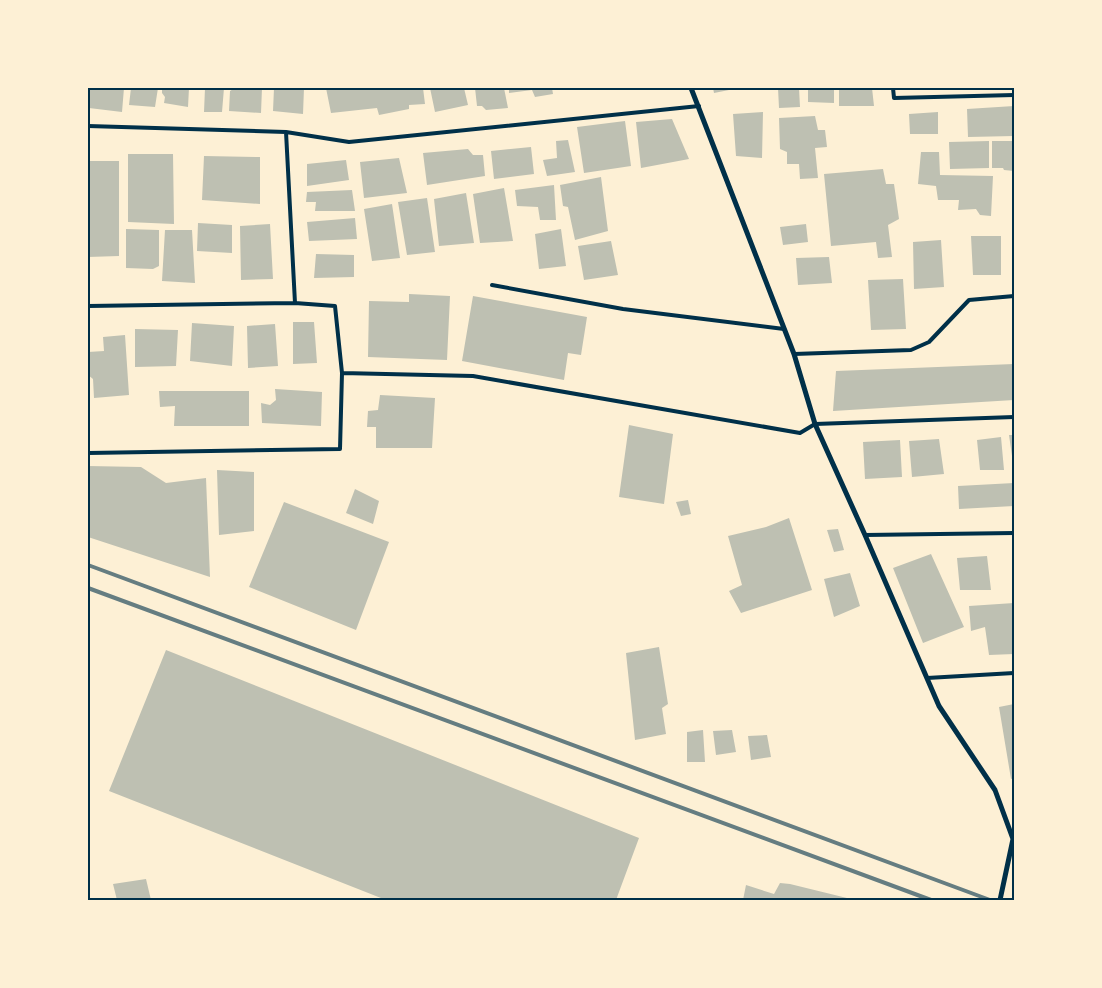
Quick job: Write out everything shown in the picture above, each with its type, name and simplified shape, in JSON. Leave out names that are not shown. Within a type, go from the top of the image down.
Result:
[{"type":"street","points":[[691,88],[785,329],[815,424],[938,706],[995,790],[1014,839],[1000,900]]},
{"type":"lane","points":[[893,88],[894,98],[1014,94]]},
{"type":"lane","points":[[88,126],[286,132],[349,142],[699,106]]},
{"type":"lane","points":[[286,132],[295,303]]},
{"type":"lane","points":[[492,285],[623,309],[785,329]]},
{"type":"lane","points":[[794,354],[911,350],[929,342],[969,300],[1014,296]]},
{"type":"lane","points":[[88,306],[295,303],[335,306],[342,373],[340,448],[88,453]]},
{"type":"lane","points":[[342,373],[473,376],[800,433],[815,424],[1014,417]]},
{"type":"lane","points":[[865,535],[1014,533]]},
{"type":"lane","points":[[926,678],[1014,673]]},
{"type":"building","points":[[88,88],[124,88],[122,112],[89,108],[90,93],[88,93]]},
{"type":"building","points":[[131,88],[158,88],[155,107],[129,105]]},
{"type":"building","points":[[162,88],[189,88],[188,107],[164,103],[165,97],[162,93]]},
{"type":"building","points":[[205,88],[224,88],[222,112],[204,112]]},
{"type":"building","points":[[235,88],[262,88],[261,113],[229,111],[230,91]]},
{"type":"building","points":[[274,88],[304,88],[303,114],[273,111]]},
{"type":"building","points":[[326,88],[423,88],[425,104],[409,105],[409,109],[379,115],[377,108],[331,113]]},
{"type":"building","points":[[430,88],[464,88],[468,105],[435,112]]},
{"type":"building","points":[[475,88],[504,88],[508,108],[486,110],[482,106],[477,106]]},
{"type":"building","points":[[509,88],[552,88],[553,94],[535,97],[532,90],[509,93]]},
{"type":"building","points":[[713,88],[739,88],[714,93]]},
{"type":"building","points":[[778,88],[799,88],[800,107],[779,108]]},
{"type":"building","points":[[808,88],[834,88],[834,103],[808,102]]},
{"type":"building","points":[[839,88],[872,88],[874,106],[839,106]]},
{"type":"building","points":[[1014,106],[1014,136],[968,137],[967,109]]},
{"type":"building","points":[[763,112],[762,158],[736,156],[733,114]]},
{"type":"building","points":[[938,112],[938,134],[910,134],[909,114]]},
{"type":"building","points":[[815,116],[818,130],[825,130],[827,147],[815,148],[818,178],[800,179],[799,164],[787,164],[787,152],[780,149],[779,118]]},
{"type":"building","points":[[672,119],[689,159],[641,168],[636,122]]},
{"type":"building","points":[[625,121],[631,166],[584,173],[577,127]]},
{"type":"building","points":[[568,140],[575,172],[547,176],[543,160],[557,158],[556,141]]},
{"type":"building","points":[[989,141],[989,168],[950,169],[949,142]]},
{"type":"building","points":[[992,141],[1014,141],[1014,171],[992,168]]},
{"type":"building","points":[[531,147],[534,174],[494,179],[491,151]]},
{"type":"building","points":[[468,149],[473,155],[483,155],[485,176],[427,185],[423,153]]},
{"type":"building","points":[[921,152],[939,152],[940,175],[993,176],[991,216],[980,215],[976,209],[958,210],[959,200],[938,200],[936,186],[918,184]]},
{"type":"building","points":[[128,154],[173,154],[174,224],[128,222]]},
{"type":"building","points":[[204,156],[260,157],[260,204],[202,200]]},
{"type":"building","points":[[399,158],[407,193],[364,198],[360,162]]},
{"type":"building","points":[[346,160],[349,180],[307,186],[307,164]]},
{"type":"building","points":[[88,161],[119,161],[119,256],[88,257]]},
{"type":"building","points":[[883,169],[886,184],[894,184],[899,219],[888,225],[892,257],[878,258],[876,242],[831,246],[824,174]]},
{"type":"building","points":[[601,177],[608,231],[575,240],[568,207],[563,206],[560,185]]},
{"type":"building","points":[[554,185],[556,220],[540,220],[538,207],[517,206],[515,190]]},
{"type":"building","points":[[504,188],[513,241],[480,243],[473,194]]},
{"type":"building","points":[[352,190],[355,211],[315,211],[316,202],[306,202],[307,192]]},
{"type":"building","points":[[466,193],[474,243],[439,246],[434,199]]},
{"type":"building","points":[[427,198],[435,252],[407,255],[398,202]]},
{"type":"building","points":[[392,204],[400,258],[372,261],[364,209]]},
{"type":"building","points":[[355,218],[357,239],[309,241],[307,222]]},
{"type":"building","points":[[198,223],[232,225],[232,253],[197,251]]},
{"type":"building","points":[[270,224],[273,279],[241,280],[240,226]]},
{"type":"building","points":[[806,224],[808,242],[783,245],[780,227]]},
{"type":"building","points":[[126,229],[159,230],[159,266],[153,269],[126,268]]},
{"type":"building","points":[[561,229],[566,266],[539,269],[535,234]]},
{"type":"building","points":[[165,230],[192,230],[195,283],[162,281]]},
{"type":"building","points":[[971,236],[1001,236],[1001,275],[973,275]]},
{"type":"building","points":[[941,240],[944,287],[914,289],[913,242]]},
{"type":"building","points":[[611,241],[618,275],[584,280],[578,246]]},
{"type":"building","points":[[316,254],[354,255],[354,277],[314,278]]},
{"type":"building","points":[[829,257],[832,283],[798,285],[796,258]]},
{"type":"building","points":[[903,279],[906,329],[871,330],[868,280]]},
{"type":"building","points":[[409,294],[450,296],[447,360],[368,357],[369,301],[409,302]]},
{"type":"building","points":[[473,296],[587,317],[581,355],[568,353],[564,380],[462,361]]},
{"type":"building","points":[[293,322],[314,322],[317,363],[293,364]]},
{"type":"building","points":[[192,323],[234,326],[232,366],[190,361]]},
{"type":"building","points":[[275,324],[278,366],[248,368],[247,326]]},
{"type":"building","points":[[135,329],[178,330],[176,366],[135,367]]},
{"type":"building","points":[[125,335],[129,395],[94,398],[93,379],[88,375],[88,352],[104,351],[103,337]]},
{"type":"building","points":[[1014,364],[1014,400],[833,411],[836,371]]},
{"type":"building","points":[[275,389],[322,392],[321,426],[262,423],[261,403],[270,405],[276,400]]},
{"type":"building","points":[[159,391],[249,391],[249,426],[174,426],[175,406],[160,407]]},
{"type":"building","points":[[380,395],[435,398],[432,448],[376,448],[376,427],[367,427],[368,411],[378,410]]},
{"type":"building","points":[[629,425],[673,434],[664,504],[619,497]]},
{"type":"building","points":[[1009,435],[1014,435],[1014,463],[1013,463]]},
{"type":"building","points":[[1001,437],[1004,470],[980,470],[977,440]]},
{"type":"building","points":[[939,439],[944,474],[912,477],[909,441]]},
{"type":"building","points":[[900,440],[902,477],[865,479],[863,442]]},
{"type":"building","points":[[88,466],[141,467],[166,483],[206,478],[210,577],[88,537]]},
{"type":"building","points":[[217,470],[254,472],[254,531],[219,535]]},
{"type":"building","points":[[1014,483],[1014,506],[959,509],[958,486]]},
{"type":"building","points":[[355,489],[379,501],[373,524],[346,513]]},
{"type":"building","points":[[688,500],[691,514],[681,516],[676,502]]},
{"type":"building","points":[[284,502],[389,542],[356,630],[249,587]]},
{"type":"building","points":[[789,518],[812,590],[741,613],[729,591],[742,585],[728,536],[766,527]]},
{"type":"building","points":[[838,529],[844,550],[834,552],[827,530]]},
{"type":"building","points":[[931,554],[964,627],[923,643],[893,568]]},
{"type":"building","points":[[987,556],[991,590],[960,590],[957,558]]},
{"type":"building","points":[[850,573],[860,606],[834,617],[824,579]]},
{"type":"building","points":[[1014,603],[1014,654],[989,655],[985,627],[971,631],[969,606]]},
{"type":"building","points":[[659,647],[668,704],[662,708],[666,734],[635,740],[626,653]]},
{"type":"building","points":[[166,650],[639,838],[616,900],[386,900],[109,791]]},
{"type":"building","points":[[1014,704],[1014,778],[1011,779],[999,707]]},
{"type":"building","points":[[703,730],[705,762],[687,762],[687,732]]},
{"type":"building","points":[[732,730],[736,752],[716,755],[713,731]]},
{"type":"building","points":[[767,735],[771,757],[751,760],[748,736]]},
{"type":"building","points":[[146,879],[151,900],[117,900],[113,884]]},
{"type":"building","points":[[780,883],[851,900],[743,900],[746,885],[774,894]]},
{"type":"railway","points":[[88,565],[990,900]]},
{"type":"railway","points":[[88,588],[931,900]]}]
